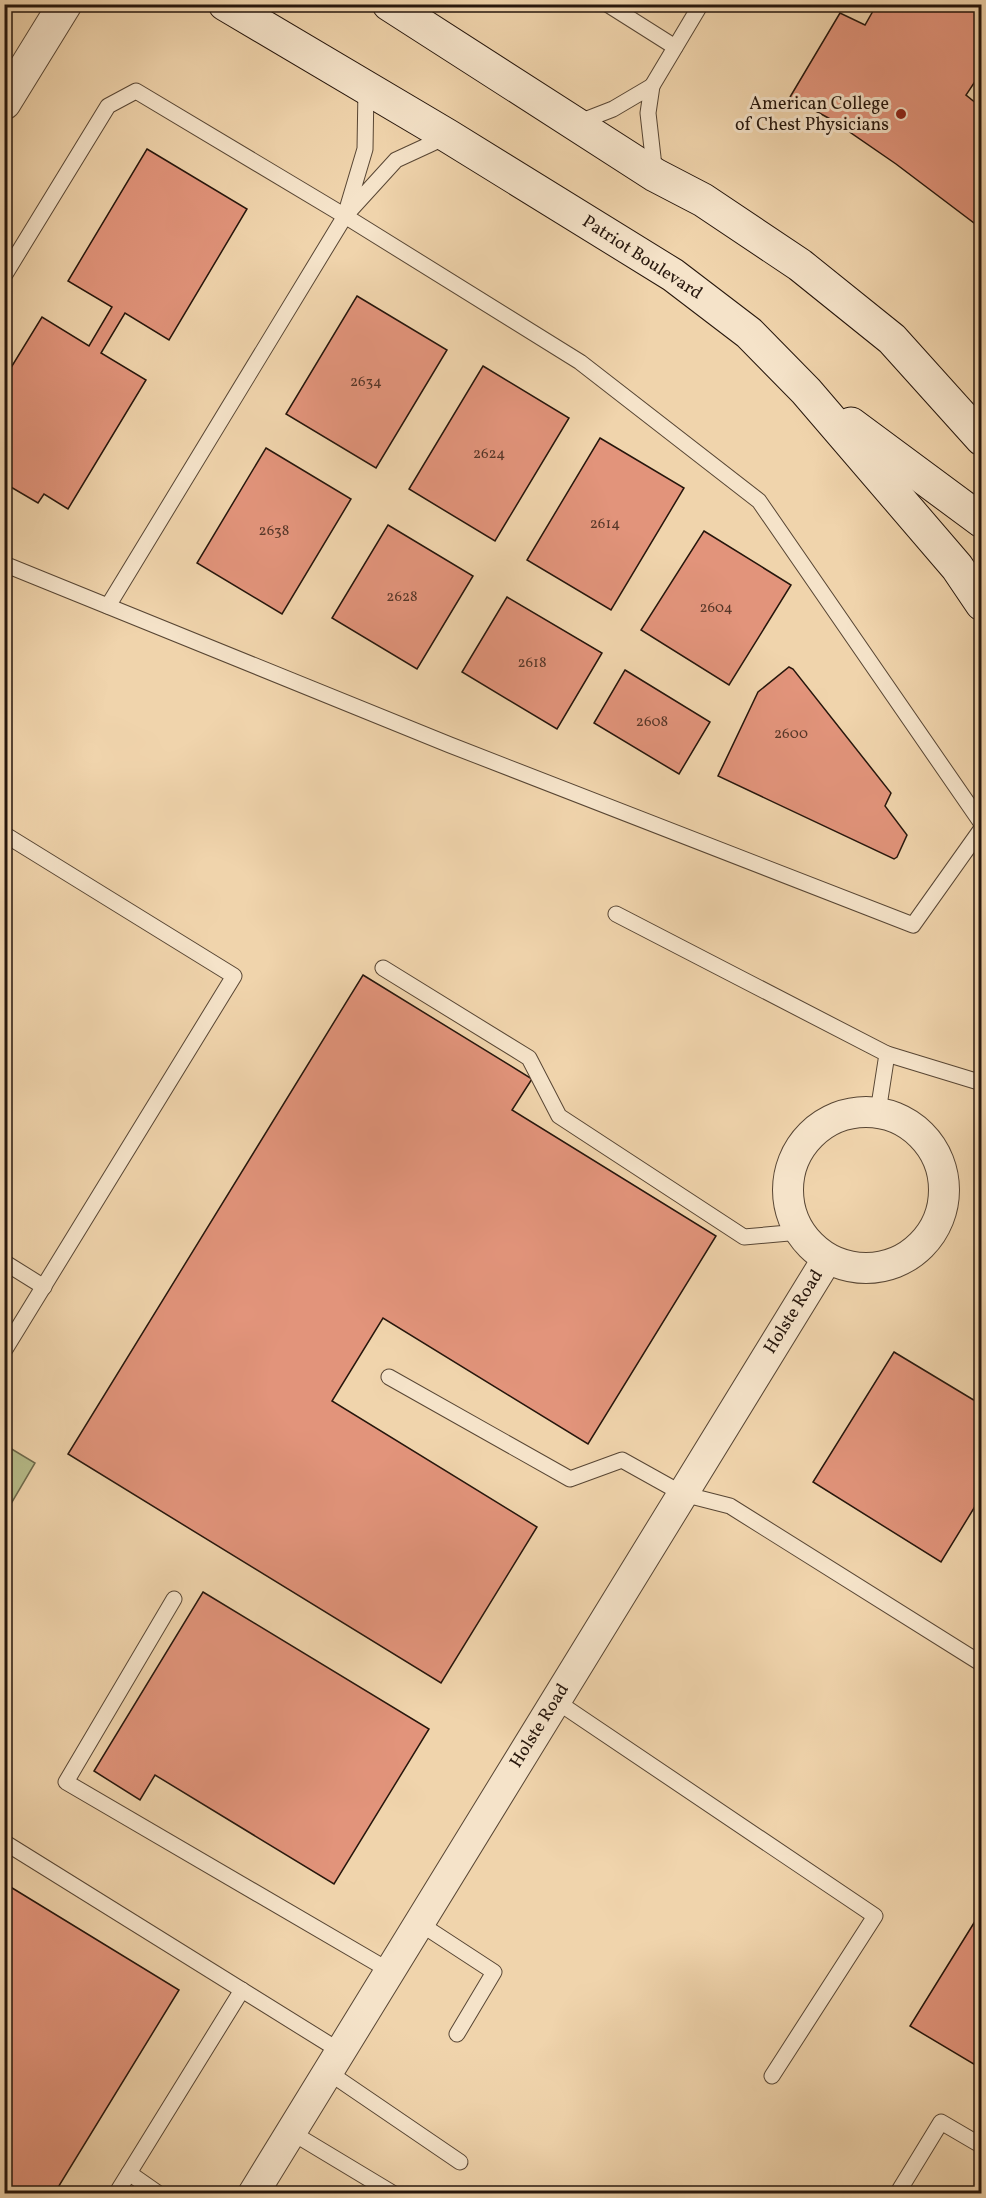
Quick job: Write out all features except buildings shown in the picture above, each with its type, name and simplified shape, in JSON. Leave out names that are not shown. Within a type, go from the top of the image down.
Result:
[{"type":"main road","name":"Patriot Boulevard","points":[[225,4],[448,136],[674,275],[749,333],[806,391],[957,567],[981,604]]},
{"type":"main road","points":[[390,4],[655,174],[703,200],[800,266],[892,339],[981,439]]},
{"type":"main road","points":[[4,104],[65,5]]},
{"type":"main road","points":[[806,391],[981,521]]},
{"type":"street","name":"Holste Road","points":[[878,1112],[902,1120],[922,1134],[937,1155],[944,1179],[944,1204],[936,1228],[920,1248],[900,1262],[876,1268],[851,1268],[827,1259],[812,1247],[800,1232],[789,1209],[788,1183],[795,1158],[808,1137],[829,1121],[853,1113],[878,1112]]},
{"type":"street","name":"Holste Road","points":[[253,2193],[827,1259]]},
{"type":"lane","points":[[607,4],[675,47]]},
{"type":"lane","points":[[655,174],[648,113],[652,86],[701,4]]},
{"type":"lane","points":[[576,124],[613,109],[652,86]]},
{"type":"lane","points":[[345,216],[365,149],[366,88]]},
{"type":"lane","points":[[4,276],[108,106],[136,91],[345,216],[580,362],[759,501],[981,826],[913,925],[450,745],[4,564]]},
{"type":"lane","points":[[108,606],[345,216],[396,160],[448,136]]},
{"type":"lane","points":[[4,834],[234,976],[4,1351]]},
{"type":"lane","points":[[616,914],[887,1054],[981,1083]]},
{"type":"lane","points":[[383,968],[529,1058],[559,1116],[744,1237],[800,1232]]},
{"type":"lane","points":[[878,1112],[887,1054]]},
{"type":"lane","points":[[4,1262],[44,1287]]},
{"type":"lane","points":[[388,1377],[570,1479],[622,1460],[683,1494],[730,1506],[981,1664]]},
{"type":"lane","points":[[174,1599],[66,1782],[390,1971]]},
{"type":"lane","points":[[556,1701],[874,1916],[772,2076]]},
{"type":"lane","points":[[4,1842],[242,1990],[460,2162]]},
{"type":"lane","points":[[419,1923],[494,1972],[457,2034]]},
{"type":"lane","points":[[116,2193],[242,1990]]},
{"type":"lane","points":[[897,2193],[941,2122],[981,2145]]},
{"type":"lane","points":[[291,2132],[394,2193]]},
{"type":"lane","points":[[129,2173],[159,2193]]},
{"type":"green space","points":[[5,1445],[35,1463],[5,1514]]},
{"type":"place","name":"American College of Chest Physicians","points":[[901,114]]}]
